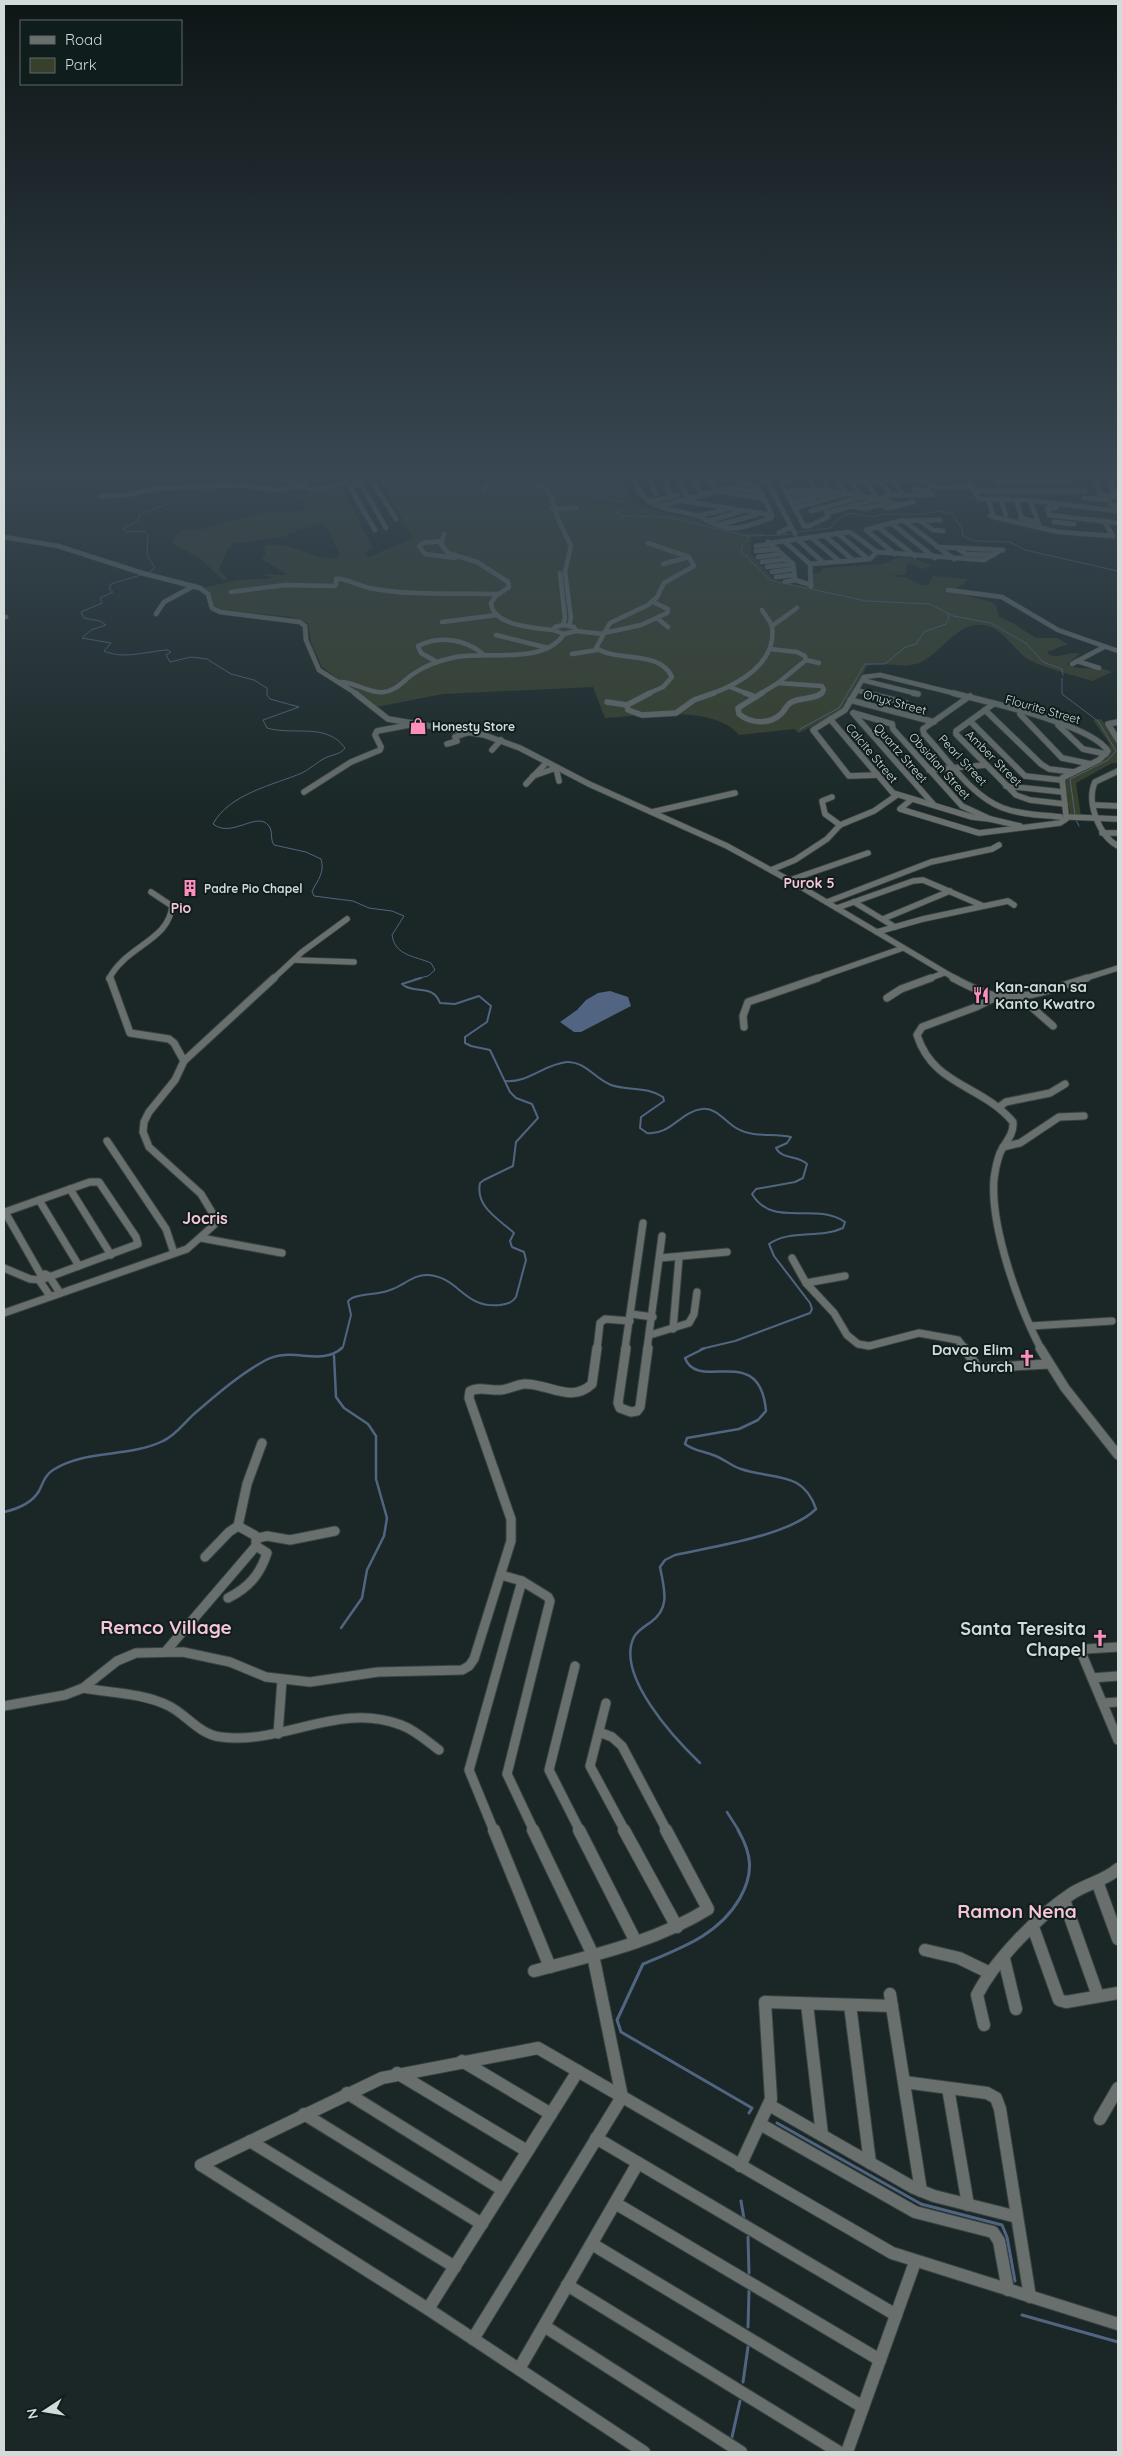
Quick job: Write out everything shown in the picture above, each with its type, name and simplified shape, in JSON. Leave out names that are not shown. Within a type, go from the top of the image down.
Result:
[{"type":"street","points":[[156,614],[158,608],[171,597],[188,592],[191,589]]},
{"type":"street","points":[[199,589],[206,592],[212,608],[217,611],[289,619],[304,624],[306,640],[317,667],[340,682],[384,717],[469,732],[501,740],[556,768],[716,840],[790,880],[944,973],[980,991],[998,996],[1019,996],[1052,989],[1118,968]]},
{"type":"street","points":[[231,592],[255,589]]},
{"type":"street","points":[[373,589],[499,594]]},
{"type":"street","points":[[506,589],[491,604],[491,608],[497,615],[518,624],[553,630],[564,634],[576,631],[603,633],[658,619],[668,610],[652,602]]},
{"type":"street","points":[[564,589],[571,618],[566,626]]},
{"type":"street","points":[[597,650],[596,644],[606,626],[613,620],[652,602],[660,589]]},
{"type":"street","points":[[948,590],[1002,597],[1058,630],[1118,651]]},
{"type":"street","points":[[772,626],[797,608]]},
{"type":"street","points":[[626,705],[628,710],[634,714],[671,714],[687,707],[694,700],[730,688],[749,675],[767,656],[770,648],[772,626],[762,610]]},
{"type":"street","points":[[442,622],[497,615]]},
{"type":"street","points":[[658,619],[668,627]]},
{"type":"street","points":[[553,630],[566,626],[575,628],[576,631]]},
{"type":"street","points":[[496,634],[548,648]]},
{"type":"street","points":[[340,682],[350,682],[374,691],[389,691],[416,672],[437,662],[458,656],[518,654],[548,648],[562,640],[564,634]]},
{"type":"street","points":[[437,662],[418,651],[418,646],[438,641],[457,641],[476,647],[483,654]]},
{"type":"street","points":[[1099,668],[1075,662],[1104,647]]},
{"type":"street","points":[[770,648],[797,652],[804,656],[806,660],[819,663]]},
{"type":"street","points":[[572,654],[597,650],[656,662],[666,667],[672,674],[671,680],[663,686],[626,705],[607,702]]},
{"type":"street","points":[[778,683],[816,684],[822,686],[824,690],[815,698],[791,702],[777,717],[765,721],[745,719],[738,712],[741,705],[778,683],[806,660]]},
{"type":"street","name":"Flourite Street","points":[[862,680],[866,676],[877,675],[930,686],[1019,714],[1081,730],[1103,743],[1108,751],[1106,754]]},
{"type":"street","points":[[878,775],[854,777],[848,775],[813,730],[845,710],[862,680],[918,694]]},
{"type":"street","points":[[894,712],[930,686]]},
{"type":"street","points":[[730,688],[756,697]]},
{"type":"street","points":[[856,690],[906,703]]},
{"type":"street","name":"Pearl Street","points":[[968,697],[933,722],[923,732],[958,767],[983,796],[995,805],[1017,812],[1066,817]]},
{"type":"street","name":"Onyx Street","points":[[850,700],[933,722]]},
{"type":"street","name":"Amber Street","points":[[992,705],[955,733],[1016,795],[1024,799],[1065,804]]},
{"type":"street","points":[[845,710],[892,724]]},
{"type":"street","points":[[985,710],[1041,764],[1049,769],[1073,772]]},
{"type":"street","name":"Quartz Street","points":[[853,713],[934,805]]},
{"type":"street","points":[[1019,714],[1062,758],[1091,764]]},
{"type":"street","name":"Obsidian Street","points":[[908,715],[892,724],[893,729],[962,806],[990,819],[1025,828]]},
{"type":"street","name":"Calcite Street","points":[[830,719],[897,795],[972,817],[990,819]]},
{"type":"street","points":[[970,721],[1025,776],[1061,780]]},
{"type":"street","points":[[1118,722],[1108,724],[1115,731],[1118,740]]},
{"type":"street","points":[[304,792],[351,762],[380,750],[381,747],[375,735],[378,731],[410,723]]},
{"type":"street","points":[[1057,724],[1083,749],[1106,754]]},
{"type":"street","points":[[447,744],[458,741],[456,737],[469,732]]},
{"type":"street","points":[[492,750],[501,740]]},
{"type":"street","points":[[1061,780],[1063,777],[1091,764],[1106,754]]},
{"type":"street","points":[[526,784],[546,762]]},
{"type":"street","points":[[929,770],[986,765]]},
{"type":"street","points":[[533,776],[556,768]]},
{"type":"street","points":[[556,768],[559,781]]},
{"type":"street","points":[[1118,771],[1092,784],[1094,805],[1102,832],[1110,843],[1118,846]]},
{"type":"street","points":[[1061,780],[1066,817]]},
{"type":"street","points":[[1006,786],[1063,792]]},
{"type":"street","points":[[652,812],[735,793]]},
{"type":"street","points":[[771,870],[795,860],[818,846],[840,825],[874,811],[897,795]]},
{"type":"street","points":[[832,797],[822,801],[826,814],[840,825]]},
{"type":"street","points":[[912,799],[900,809],[974,832],[984,833],[1060,823],[1066,817],[1118,819]]},
{"type":"street","points":[[1094,805],[1118,806]]},
{"type":"street","points":[[1102,832],[1118,833]]},
{"type":"street","points":[[827,902],[931,862],[961,854],[992,849],[999,845]]},
{"type":"street","points":[[790,880],[868,853]]},
{"type":"street","points":[[839,909],[918,880],[928,881],[981,905]]},
{"type":"street","points":[[883,919],[950,891]]},
{"type":"street","points":[[151,892],[172,906],[170,923],[161,932],[124,956],[109,980],[115,991],[130,1033],[170,1039],[174,1042],[180,1058],[184,1061]]},
{"type":"street","points":[[877,932],[981,905],[1008,901],[1014,905]]},
{"type":"street","points":[[857,903],[895,927]]},
{"type":"street","points":[[4,1311],[189,1246],[214,1226],[213,1214],[197,1190],[149,1147],[143,1132],[144,1122],[149,1112],[175,1080],[184,1061],[302,952],[347,919]]},
{"type":"street","points":[[744,1027],[743,1016],[748,1002],[903,948]]},
{"type":"street","points":[[295,960],[354,962]]},
{"type":"street","points":[[887,998],[901,990],[944,973]]},
{"type":"street","points":[[998,996],[976,1007],[922,1028],[916,1035],[921,1052],[932,1066],[999,1107],[1010,1117],[1014,1127],[1012,1135],[1003,1147],[996,1165],[994,1186],[1002,1240],[1030,1326],[1049,1364],[1118,1455]]},
{"type":"street","points":[[1019,996],[1053,1026]]},
{"type":"street","points":[[999,1107],[1006,1102],[1050,1094],[1065,1084]]},
{"type":"street","points":[[1003,1147],[1017,1144],[1059,1117],[1084,1116]]},
{"type":"street","points":[[107,1141],[166,1229],[173,1252]]},
{"type":"street","points":[[4,1268],[30,1279],[43,1277],[136,1245],[138,1242],[136,1237],[98,1182],[70,1189],[5,1212],[43,1277],[49,1295]]},
{"type":"street","points":[[70,1189],[111,1255]]},
{"type":"street","points":[[39,1200],[79,1266]]},
{"type":"street","points":[[643,1223],[618,1403],[623,1410],[634,1412],[640,1407],[662,1236]]},
{"type":"street","points":[[201,1238],[282,1253]]},
{"type":"street","points":[[660,1258],[678,1258],[727,1252]]},
{"type":"street","points":[[673,1329],[678,1258]]},
{"type":"street","points":[[792,1258],[806,1283],[834,1313],[847,1335],[858,1344],[869,1346],[908,1335],[924,1334],[958,1340],[978,1368],[988,1369],[1049,1364]]},
{"type":"street","points":[[806,1283],[845,1276]]},
{"type":"street","points":[[43,1277],[59,1292]]},
{"type":"street","points":[[650,1335],[673,1329],[692,1319],[697,1292]]},
{"type":"street","points":[[4,1706],[51,1699],[83,1688],[116,1661],[127,1655],[166,1651],[216,1658],[282,1680],[310,1682],[378,1672],[462,1670],[469,1666],[474,1659],[511,1542],[511,1518],[469,1398],[470,1391],[479,1388],[503,1390],[529,1384],[567,1392],[584,1391],[592,1384],[600,1323],[606,1319],[653,1317]]},
{"type":"street","points":[[1030,1326],[1112,1321]]},
{"type":"street","points":[[205,1557],[229,1532],[238,1526],[247,1484],[262,1443]]},
{"type":"street","points":[[228,1598],[250,1585],[260,1573],[267,1553],[257,1542],[253,1533],[238,1526]]},
{"type":"street","points":[[166,1651],[257,1542],[267,1536],[290,1540],[335,1531]]},
{"type":"street","points":[[473,2339],[622,2097],[593,1956],[506,1774],[550,1601],[548,1597],[522,1581],[501,1575]]},
{"type":"street","points":[[522,1581],[469,1770],[550,1967]]},
{"type":"street","points":[[1117,1734],[1081,1655],[1082,1650],[1118,1647]]},
{"type":"street","points":[[575,1666],[550,1770],[636,1942]]},
{"type":"street","points":[[1092,1678],[1118,1676]]},
{"type":"street","points":[[278,1734],[282,1680]]},
{"type":"street","points":[[83,1688],[154,1701],[169,1707],[200,1731],[218,1737],[234,1738],[278,1734],[321,1720],[340,1716],[359,1716],[376,1718],[401,1726],[439,1750]]},
{"type":"street","points":[[1102,1703],[1118,1702]]},
{"type":"street","points":[[606,1703],[590,1766],[677,1927]]},
{"type":"street","points":[[534,1971],[593,1956],[636,1942],[677,1927],[708,1909],[622,1746],[612,1737],[599,1732]]},
{"type":"street","points":[[984,2026],[977,1995],[990,1973],[1033,1927],[1064,1900],[1083,1888],[1098,1884],[1118,1869]]},
{"type":"street","points":[[1098,1884],[1118,1939]]},
{"type":"street","points":[[1064,1900],[1098,1996]]},
{"type":"street","points":[[1033,1927],[1059,2000],[1066,2002],[1118,1993]]},
{"type":"street","points":[[925,1950],[955,1955],[990,1973]]},
{"type":"street","points":[[1004,1958],[1016,2009]]},
{"type":"street","points":[[740,2166],[769,2106],[772,2092],[765,2002],[850,2005],[891,2000],[920,2191]]},
{"type":"street","points":[[807,2004],[822,2136]]},
{"type":"street","points":[[850,2005],[870,2163]]},
{"type":"street","points":[[644,2452],[428,2309],[201,2165],[369,2083],[397,2073],[538,2048],[886,2250],[915,2262],[1118,2324]]},
{"type":"street","points":[[462,2061],[551,2114]]},
{"type":"street","points":[[428,2309],[578,2071]]},
{"type":"street","points":[[397,2073],[527,2151]]},
{"type":"street","points":[[904,2082],[986,2093],[991,2095],[998,2103],[1030,2297]]},
{"type":"street","points":[[948,2088],[968,2205]]},
{"type":"street","points":[[1100,2118],[1118,2088]]},
{"type":"street","points":[[346,2094],[503,2190]]},
{"type":"street","points":[[769,2106],[920,2191],[1017,2217]]},
{"type":"street","points":[[304,2114],[482,2224]]},
{"type":"street","points":[[760,2124],[915,2212],[993,2232],[1000,2241],[1008,2290]]},
{"type":"street","points":[[596,2138],[896,2315]]},
{"type":"street","points":[[250,2141],[455,2267]]},
{"type":"street","points":[[519,2369],[638,2163]]},
{"type":"street","points":[[615,2203],[880,2360]]},
{"type":"street","points":[[592,2244],[863,2407]]},
{"type":"street","points":[[847,2452],[915,2262]]},
{"type":"street","points":[[568,2286],[839,2452]]},
{"type":"street","points":[[544,2326],[741,2452]]},
{"type":"green space","points":[[204,589],[956,589],[964,595],[996,605],[999,617],[1011,622],[1036,638],[1057,638],[1068,644],[1047,652],[1049,655],[1080,654],[1067,664],[1078,668],[1101,669],[1112,672],[1092,681],[1049,668],[1026,658],[999,631],[988,626],[978,625],[969,627],[953,636],[931,656],[916,664],[874,664],[867,666],[842,710],[799,733],[794,729],[739,735],[728,725],[695,715],[656,714],[605,718],[593,687],[443,694],[376,707],[322,667],[311,643],[308,623],[292,617],[220,610],[216,608]]},
{"type":"green space","points":[[1101,719],[1118,744],[1118,763],[1112,763],[1076,783],[1081,816],[1070,815],[1065,779],[1104,759],[1111,751],[1109,743],[1093,720]]},
{"type":"water","points":[[610,991],[628,997],[631,1006],[581,1032],[574,1032],[560,1022],[577,1010],[586,1000],[598,993]]},
{"type":"waterway","points":[[109,589],[113,592],[100,598],[102,603],[81,612],[84,618],[100,621],[106,625],[91,630],[82,638],[111,643],[104,651],[112,654],[128,655],[168,650],[171,652],[166,655],[170,662],[191,657],[207,659],[231,674],[254,680],[267,688],[267,695],[270,699],[299,707],[263,720],[267,728],[319,732],[329,735],[345,748],[302,773],[265,786],[241,798],[220,814],[213,824],[220,828],[228,828],[251,822],[264,822],[270,828],[274,845],[306,852],[321,859],[321,872],[312,891],[314,896],[353,901],[369,908],[392,911],[404,916],[392,935],[394,942],[401,951],[431,963],[435,970],[428,976],[415,979]]},
{"type":"waterway","points":[[809,589],[866,601],[930,604],[953,616],[991,623],[1027,644],[1043,662],[1062,669],[1063,675]]},
{"type":"waterway","points":[[800,729],[839,708],[865,664],[885,664],[905,647],[916,644],[924,632],[946,624],[949,618],[947,614]]},
{"type":"waterway","points":[[1062,678],[1062,694],[1098,721],[1116,751],[1108,760],[1070,779],[1075,815]]},
{"type":"waterway","points":[[1076,820],[1079,826]]},
{"type":"waterway","points":[[340,1349],[343,1347],[351,1315],[348,1301],[352,1298],[385,1292],[418,1276],[428,1275],[447,1281],[478,1302],[488,1305],[505,1304],[511,1302],[516,1297],[526,1260],[524,1252],[512,1247],[510,1241],[514,1233],[490,1212],[481,1199],[479,1191],[480,1183],[484,1180],[513,1166],[516,1142],[538,1118],[532,1104],[516,1098],[510,1092],[490,1050],[465,1043],[465,1037],[487,1022],[491,1006],[479,996],[455,1004],[440,1003],[433,993],[412,989],[402,984],[421,978]]},
{"type":"waterway","points":[[505,1081],[522,1079],[559,1063],[573,1062],[585,1067],[611,1085],[651,1091],[663,1097],[664,1101],[641,1117],[640,1128],[647,1133],[662,1131],[688,1114],[707,1109],[717,1113],[744,1132],[791,1137],[787,1143],[776,1148],[782,1154],[799,1159],[807,1164],[803,1178],[795,1182],[756,1189],[752,1194],[761,1204],[771,1210],[782,1213],[833,1216],[845,1222],[843,1228],[834,1231],[796,1235],[777,1239],[769,1244],[774,1256],[810,1303],[812,1309],[810,1313],[735,1341],[705,1348]]},
{"type":"waterway","points":[[4,1512],[19,1507],[32,1499],[39,1491],[48,1474],[66,1463],[93,1456],[136,1450],[167,1439],[228,1385],[266,1360],[286,1355],[325,1356],[342,1348]]},
{"type":"waterway","points":[[700,1763],[676,1739],[650,1705],[633,1669],[630,1652],[634,1637],[657,1616],[664,1604],[664,1590],[660,1567],[665,1560],[675,1555],[730,1544],[770,1533],[804,1518],[816,1509],[810,1497],[795,1482],[741,1469],[717,1456],[695,1450],[685,1444],[687,1438],[739,1429],[758,1420],[766,1411],[761,1390],[753,1378],[741,1373],[702,1371],[692,1367],[685,1358],[705,1348]]},
{"type":"waterway","points":[[334,1356],[336,1397],[344,1408],[368,1424],[376,1436],[376,1479],[387,1518],[384,1536],[367,1570],[362,1598],[341,1628]]},
{"type":"waterway","points":[[727,1812],[739,1831]]},
{"type":"waterway","points":[[738,1830],[746,1847],[750,1864],[748,1880],[740,1898],[731,1911],[710,1931],[685,1946],[643,1964],[617,2020],[621,2032],[752,2108],[749,2113]]},
{"type":"waterway","points":[[777,2123],[921,2204],[1002,2225],[1007,2237],[1015,2281]]},
{"type":"waterway","points":[[741,2201],[744,2219]]},
{"type":"waterway","points":[[748,2237],[749,2273]]},
{"type":"waterway","points":[[748,2327],[749,2291]]},
{"type":"waterway","points":[[1022,2315],[1118,2342]]},
{"type":"waterway","points":[[743,2382],[748,2347]]},
{"type":"waterway","points":[[732,2437],[740,2401]]},
{"type":"place","name":"Honesty Store","points":[[418,726]]},
{"type":"place","name":"Padre Pio Chapel","points":[[190,888]]},
{"type":"place","name":"Kan-anan sa Kanto Kwatro","points":[[981,995]]},
{"type":"place","name":"Davao Elim Church","points":[[1027,1358]]},
{"type":"place","name":"Santa Teresita Chapel","points":[[1100,1638]]},
{"type":"district","name":"Purok 5","points":[[809,883]]},
{"type":"district","name":"Pio","points":[[181,908]]},
{"type":"district","name":"Jocris","points":[[205,1218]]},
{"type":"district","name":"Remco Village","points":[[166,1627]]},
{"type":"district","name":"Ramon Nena","points":[[1017,1911]]}]
